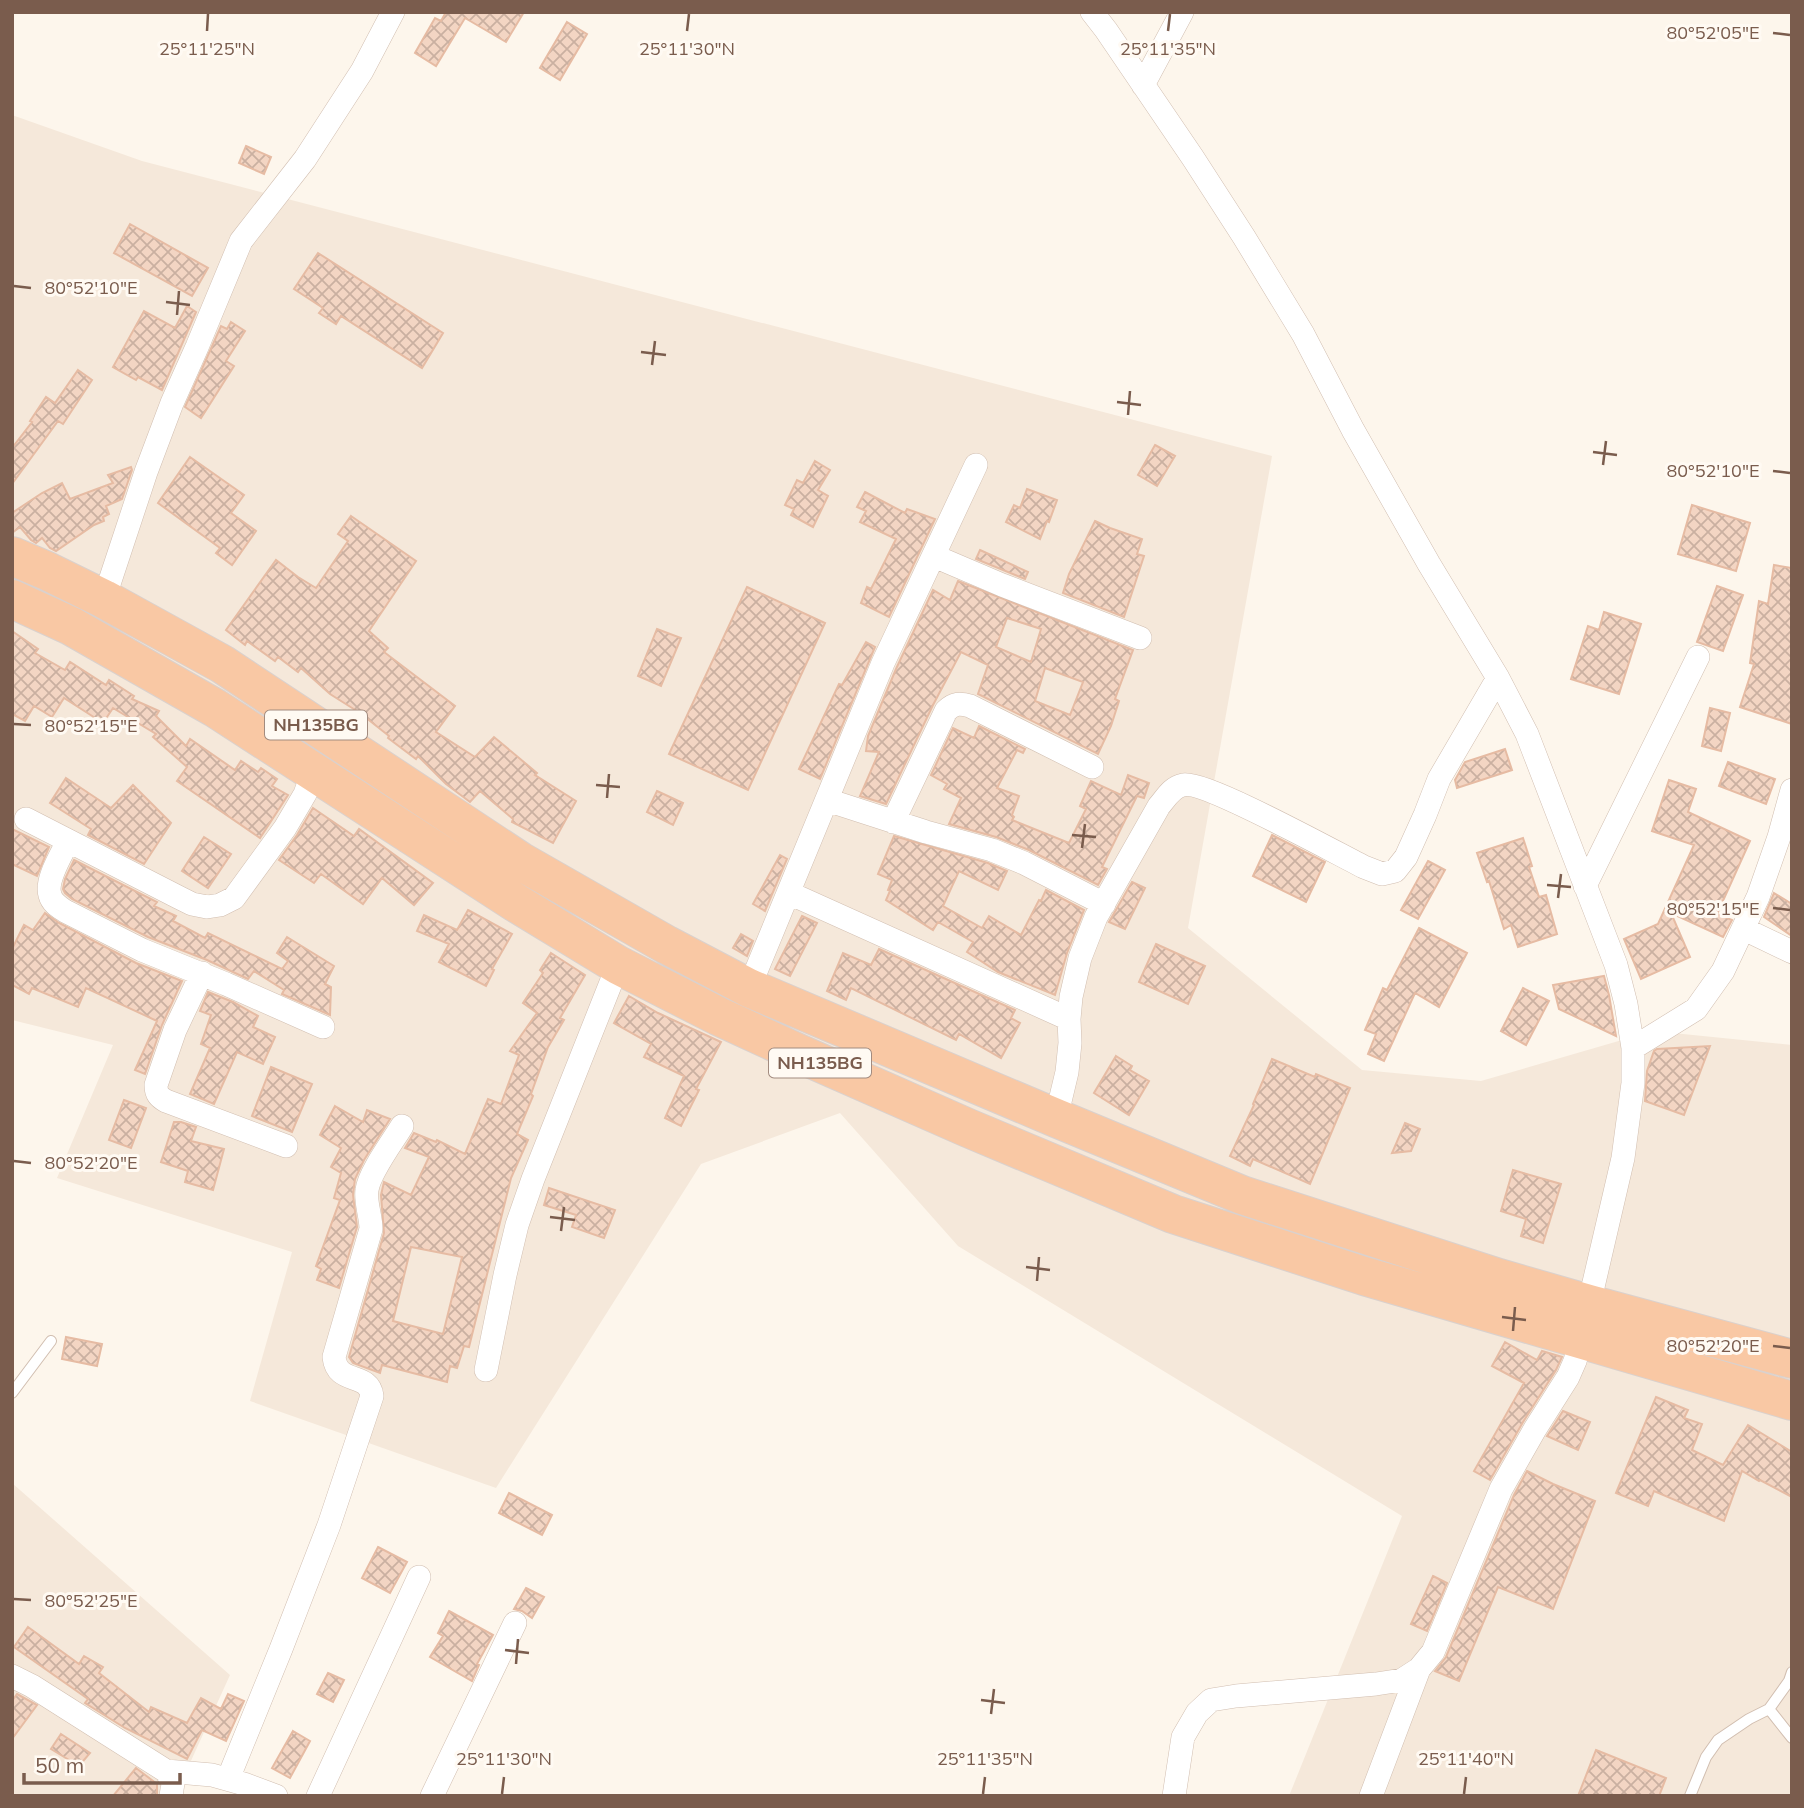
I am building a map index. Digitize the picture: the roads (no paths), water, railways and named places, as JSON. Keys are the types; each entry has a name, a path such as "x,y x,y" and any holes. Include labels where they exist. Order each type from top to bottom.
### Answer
{"highway":[{"name":"NH135BG","path":"12,556 104,599 222,664 520,861 667,946 749,988 1242,1195 1499,1278 1585,1322 1792,1401"},
{"name":"NH135BG","path":"12,599 71,626 203,701 618,965 718,1016 968,1128 1173,1214 1364,1276 1585,1322 1792,1359"}],"street":[{"path":"104,599 172,403 241,241 305,159 362,71 393,12"},
{"path":"1092,12 1230,214 1297,323 1353,430 1498,678 1527,734 1616,965 1633,1048 1633,1083 1623,1158 1575,1361 1501,1489 1433,1652 1419,1669 1402,1680 1211,1700 1197,1713 1183,1737 1174,1796"},
{"path":"1143,85 1182,12"},
{"path":"749,988 893,642 976,464"},
{"path":"934,556 1140,638"},
{"path":"1585,886 1698,657"},
{"path":"1056,1118 1067,1072 1071,997 1080,958 1096,917 1159,806 1171,790 1184,784 1201,788 1240,804 1364,867 1382,874 1395,871 1406,857 1439,779 1498,678"},
{"path":"893,821 946,711 960,703 1093,767"},
{"path":"26,819 192,904 207,907 220,905 234,898 263,860 305,794 313,772"},
{"path":"1633,1048 1696,1009 1723,971 1762,885 1792,790"},
{"path":"827,800 965,844 979,846 1024,863 1104,904"},
{"path":"68,841 49,882 50,894 55,904 142,950 323,1027"},
{"path":"789,892 1069,1019"},
{"path":"1744,929 1792,952"},
{"path":"486,1370 517,1225 618,965"},
{"path":"202,974 175,1030 156,1092 166,1101 286,1146"},
{"path":"228,1779 329,1525 372,1396 371,1388 365,1383 338,1372 334,1357 371,1229 366,1191 374,1172 402,1126"},
{"path":"318,1796 419,1577"},
{"path":"432,1796 515,1623"},
{"path":"1371,1796 1419,1669"},
{"path":"12,1676 32,1685 166,1771 173,1783 172,1796"},
{"path":"166,1771 212,1775 276,1796"}],"lane":[{"path":"12,1393 51,1341"},
{"path":"1690,1796 1706,1757 1718,1740 1769,1709 1792,1672"},
{"path":"1769,1709 1792,1738"}]}
